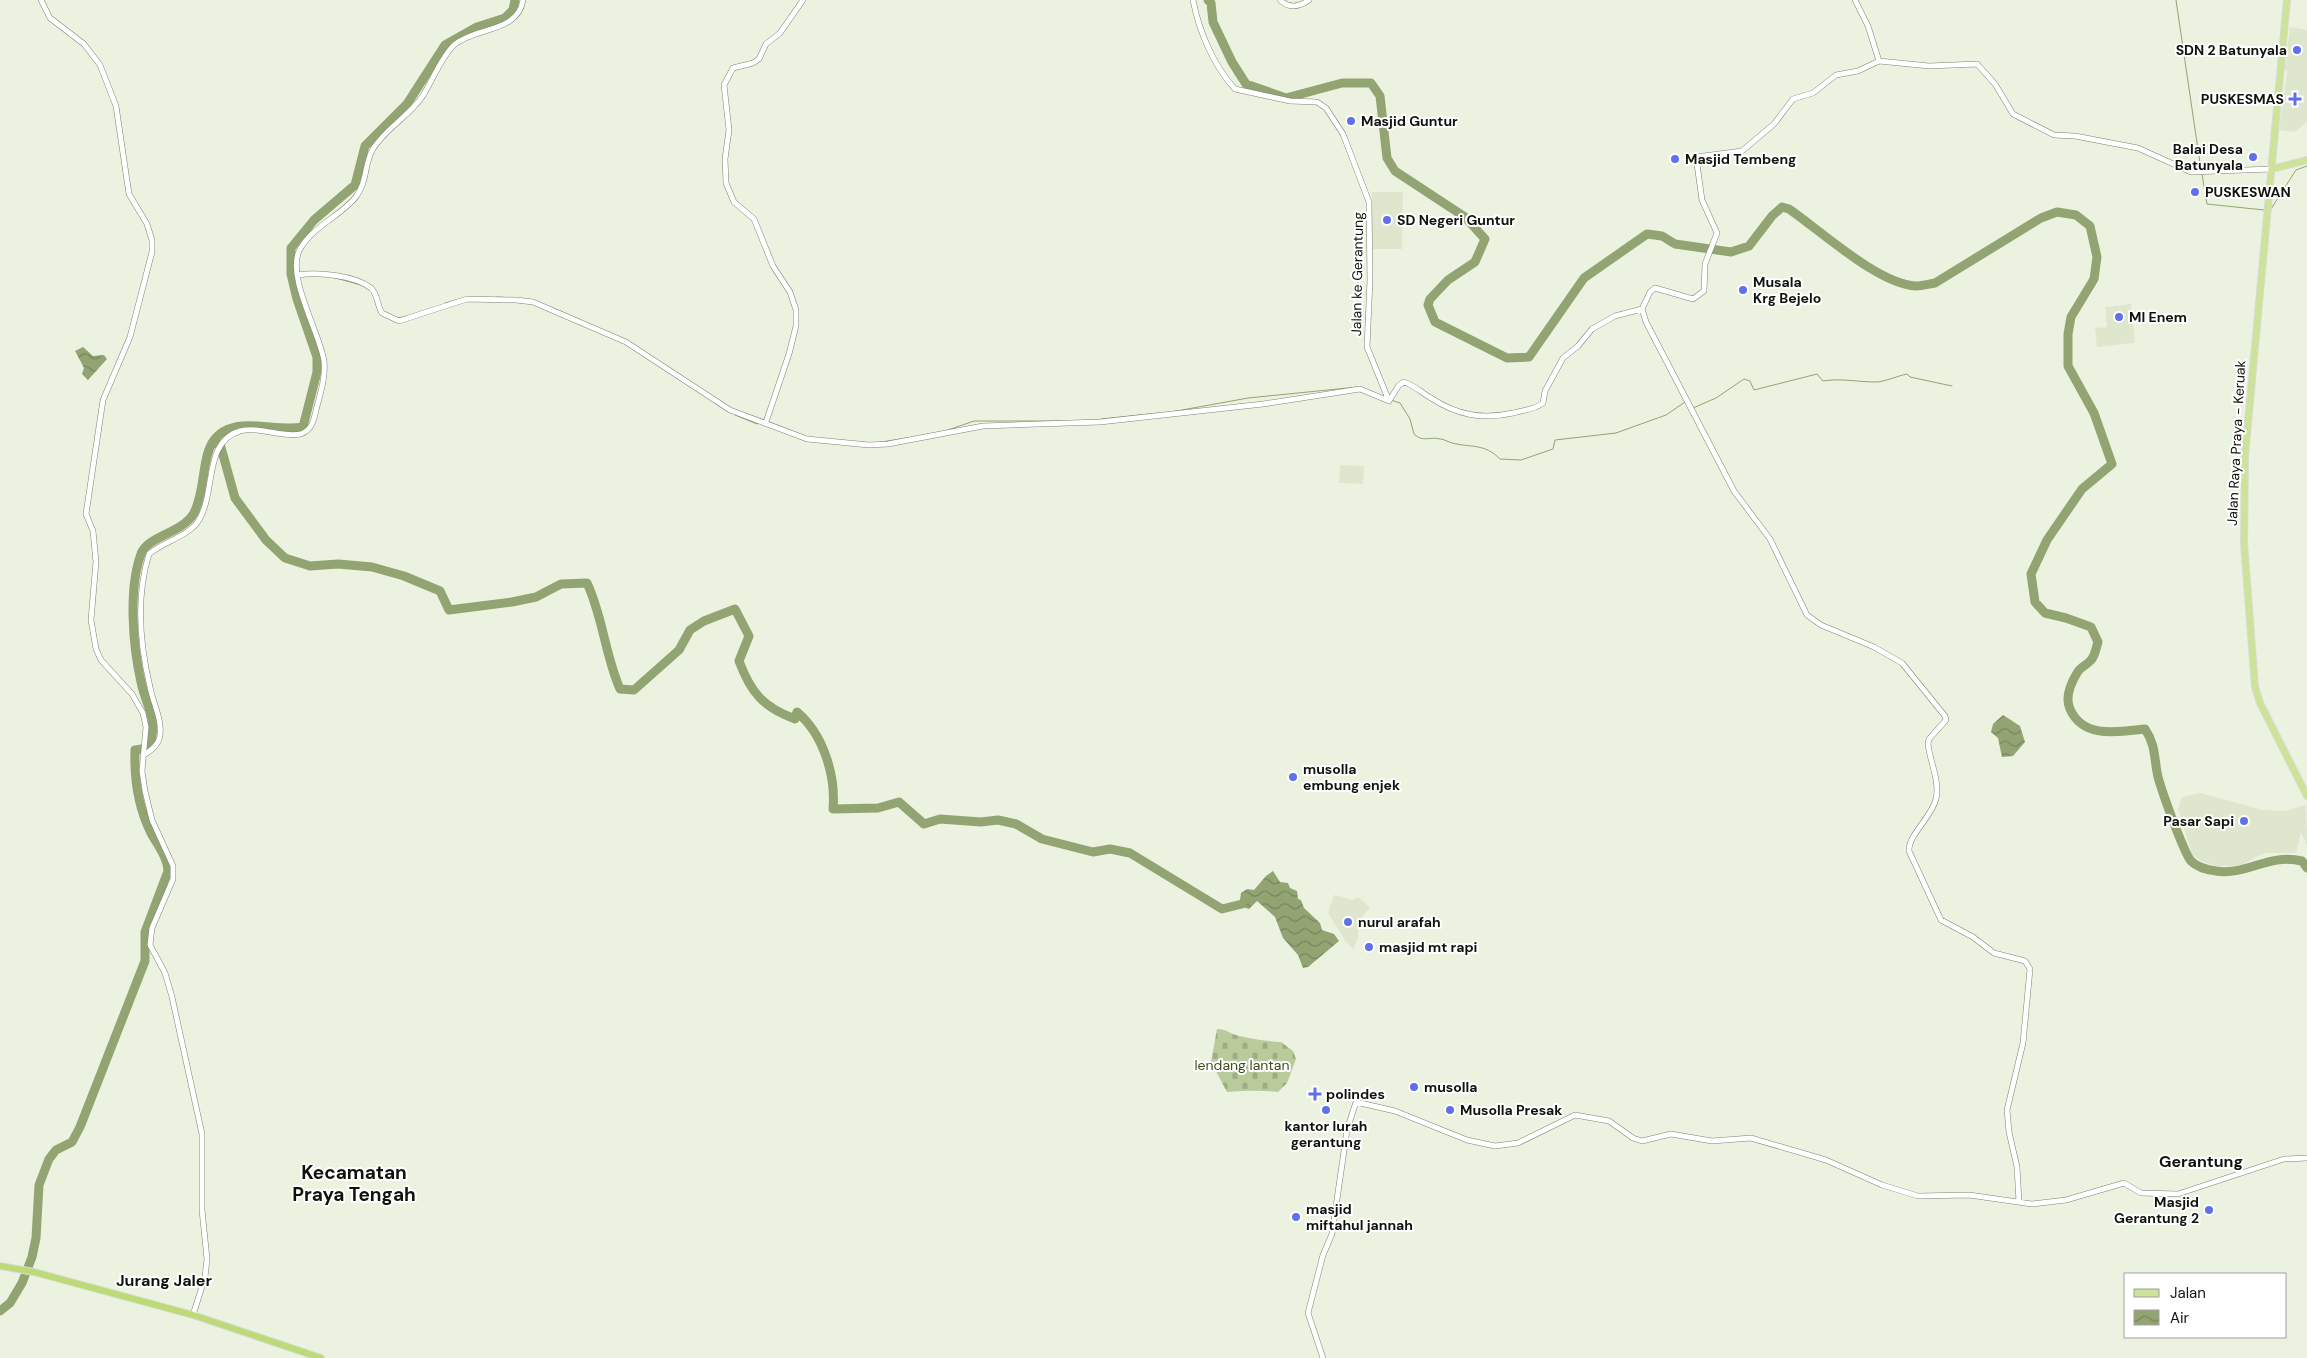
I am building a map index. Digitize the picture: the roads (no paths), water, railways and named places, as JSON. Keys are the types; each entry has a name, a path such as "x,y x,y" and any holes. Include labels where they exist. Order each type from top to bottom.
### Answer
{"highway":[{"path":"0,1266 32,1272 193,1315 320,1358"}],"main road":[{"name":"Jalan Raya Praya - Keruak","path":"2288,0 2265,258 2246,439 2244,543 2255,687 2260,703 2307,796"},
{"path":"2272,169 2307,160"}],"street":[{"path":"41,0 50,18 84,44 100,65 116,106 129,194 147,224 152,240 152,252 134,324 102,407 86,514 93,532 96,562 91,620 96,649 101,660 121,680 138,703 145,720 143,776 147,801 152,820 173,862 174,873 152,928 150,945 167,981 195,1094 202,1134 202,1198 207,1259 193,1315"},
{"path":"144,755 157,745 161,728 149,685 141,619 149,554 189,530 198,520 207,497 218,449 223,440 244,431 301,434 310,428 314,419 324,362 300,291 297,257 300,249 320,226 356,197 367,174 373,148 422,97 448,53 457,43 510,21 520,10 523,0"},
{"path":"766,422 789,354 796,326 796,310 790,292 773,266 754,218 737,206 728,188 725,164 729,126 724,86 733,68 759,59 766,44 777,36 803,0"},
{"name":"Jalan ke Gerantung","path":"1193,0 1199,29 1223,74 1235,89 1284,100 1321,103 1343,134 1369,202 1370,280 1367,346 1389,401"},
{"path":"1280,0 1285,4 1294,6 1309,0"},
{"path":"1855,0 1868,26 1879,61"},
{"path":"2019,1202 2017,1167 2009,1132 2008,1110 2023,1043 2024,1017 2031,973 2030,967 2024,960 1994,953 1973,937 1941,920 1909,851 1909,843 1926,820 1935,802 1936,780 1928,744 1931,737 1946,720 1945,716 1902,663 1874,647 1821,625 1806,615 1770,539 1731,486 1716,454 1682,394 1646,322 1642,309 1650,292 1657,288 1689,299 1697,298 1704,291 1704,270 1716,241 1717,233 1705,210 1700,193 1696,157 1742,151 1774,124 1793,100 1813,94 1836,75 1858,71 1879,61 1929,66 1977,64 1994,84 2009,111 2049,133 2138,148 2163,158 2186,171 2272,169"},
{"path":"298,275 332,275 368,286 374,293 382,313 399,321 467,299 516,300 545,306 626,342 730,410 807,439 880,445 976,427 1100,422 1263,404 1360,390 1389,401 1399,385 1404,382 1442,406 1467,415 1493,416 1534,408 1543,403 1545,391 1563,358 1578,346 1592,329 1615,316 1642,309"},
{"path":"1323,1358 1308,1313 1323,1255 1332,1234 1348,1126 1356,1102 1395,1112 1467,1140 1495,1146 1518,1143 1575,1115 1609,1121 1633,1138 1642,1141 1671,1134 1712,1141 1750,1138 1826,1160 1854,1174 1911,1195 1969,1195 2032,1204 2054,1202 2124,1183 2141,1194 2178,1194 2284,1159 2307,1158"}],"water":[{"path":"83,347 93,356 104,355 107,359 88,380 82,374 84,368 75,351"},
{"path":"2003,715 2020,726 2025,742 2013,756 2002,757 1998,738 1991,732 1993,724"},
{"path":"1273,871 1280,882 1288,883 1290,888 1297,891 1298,899 1301,900 1304,908 1320,923 1322,930 1334,934 1339,941 1308,967 1303,968 1298,955 1283,938 1275,917 1257,901 1249,909 1243,907 1240,900 1241,893 1247,889 1254,890"}],"waterway":[{"path":"0,1311 10,1303 22,1283 32,1257 36,1238 39,1185 49,1159 56,1150 72,1142 80,1127 145,961 145,932 168,871 164,856 151,833 143,813 135,772 135,750 149,748 153,729 151,714 143,692 138,668 134,635 134,584 141,554 150,543 182,525 194,513 199,500 206,459 210,447 217,437 227,430 242,426 303,427 317,372 317,357 297,299 291,274 291,248 314,220 355,185 365,146 407,104 445,45 477,27 505,18 513,10 515,0"},
{"path":"1208,0 1211,3 1213,22 1232,62 1246,84 1286,98 1342,83 1371,83 1380,96 1387,158 1395,171 1465,217 1485,239 1475,262 1448,280 1430,299 1428,305 1435,322 1507,358 1529,357 1584,278 1647,234 1662,236 1675,244 1731,252 1749,246 1772,216 1782,207 1789,209 1868,267 1901,283 1916,286 1935,283 2041,218 2057,212 2076,215 2090,226 2097,257 2094,279 2071,317 2068,334 2068,366 2094,413 2112,464 2082,489 2047,540 2031,574 2035,602 2045,613 2091,627 2098,642 2092,658 2078,671 2073,681 2068,695 2070,709 2076,719 2092,729 2113,732 2145,729 2155,755 2157,772 2167,804 2183,846 2193,863 2210,870 2227,872 2268,862 2290,859 2302,861 2307,868"},
{"path":"2176,0 2201,170"},
{"path":"2271,209 2296,170 2307,166"},
{"path":"2202,174 2207,204 2264,210"},
{"path":"332,277 361,285"},
{"path":"497,297 515,298"},
{"path":"445,303 463,298"},
{"path":"553,308 581,320"},
{"path":"398,318 411,315"},
{"path":"1693,408 1716,398 1744,379 1750,381 1754,390 1817,374 1823,381 1876,382 1907,374 1910,377 1952,386"},
{"path":"1171,412 1248,398 1358,387"},
{"path":"1391,400 1400,403 1410,419 1414,434 1417,437 1443,439 1452,443 1489,450 1500,459 1521,460 1553,449 1555,440 1616,433 1666,415 1685,402 1687,405"},
{"path":"716,404 727,411"},
{"path":"1101,419 1159,413"},
{"path":"735,415 757,424 759,423"},
{"path":"948,430 974,421 1067,421"},
{"path":"881,442 907,438"},
{"path":"214,442 220,444 235,498 266,540 285,558 310,566 338,564 372,567 404,576 440,591 449,610 512,602 536,597 561,584 587,583 597,609 620,689 634,690 679,650 690,630 704,621 735,609 749,636 739,661 748,682 759,698 766,704 795,719 797,712 814,732 821,743 830,769 833,809 878,808 899,802 924,824 940,819 981,822 998,820 1016,824 1042,839 1093,852 1110,849 1130,853 1222,909 1242,904"}],"place":[{"name":"SDN 2 Batunyala","path":"2297,50"},
{"name":"PUSKESMAS","path":"2295,99"},
{"name":"Masjid Guntur","path":"1351,121"},
{"name":"Balai Desa Batunyala","path":"2253,157"},
{"name":"Masjid Tembeng","path":"1675,159"},
{"name":"PUSKESWAN","path":"2195,192"},
{"name":"SD Negeri Guntur","path":"1387,220"},
{"name":"Musala Krg Bejelo","path":"1743,290"},
{"name":"MI Enem","path":"2119,317"},
{"name":"musolla embung enjek","path":"1293,777"},
{"name":"Pasar Sapi","path":"2244,821"},
{"name":"nurul arafah","path":"1348,922"},
{"name":"masjid mt rapi","path":"1369,947"},
{"name":"musolla","path":"1414,1087"},
{"name":"polindes","path":"1315,1094"},
{"name":"kantor lurah gerantung","path":"1326,1110"},
{"name":"Musolla Presak","path":"1450,1110"},
{"name":"Masjid Gerantung 2","path":"2209,1210"},
{"name":"masjid miftahul jannah","path":"1296,1217"}],"district":[{"name":"Gerantung","path":"2201,1161"},
{"name":"Kecamatan Praya Tengah","path":"354,1183"},
{"name":"Jurang Jaler","path":"164,1280"}],"park label":[{"name":"lendang lantan","path":"1242,1065"}]}
